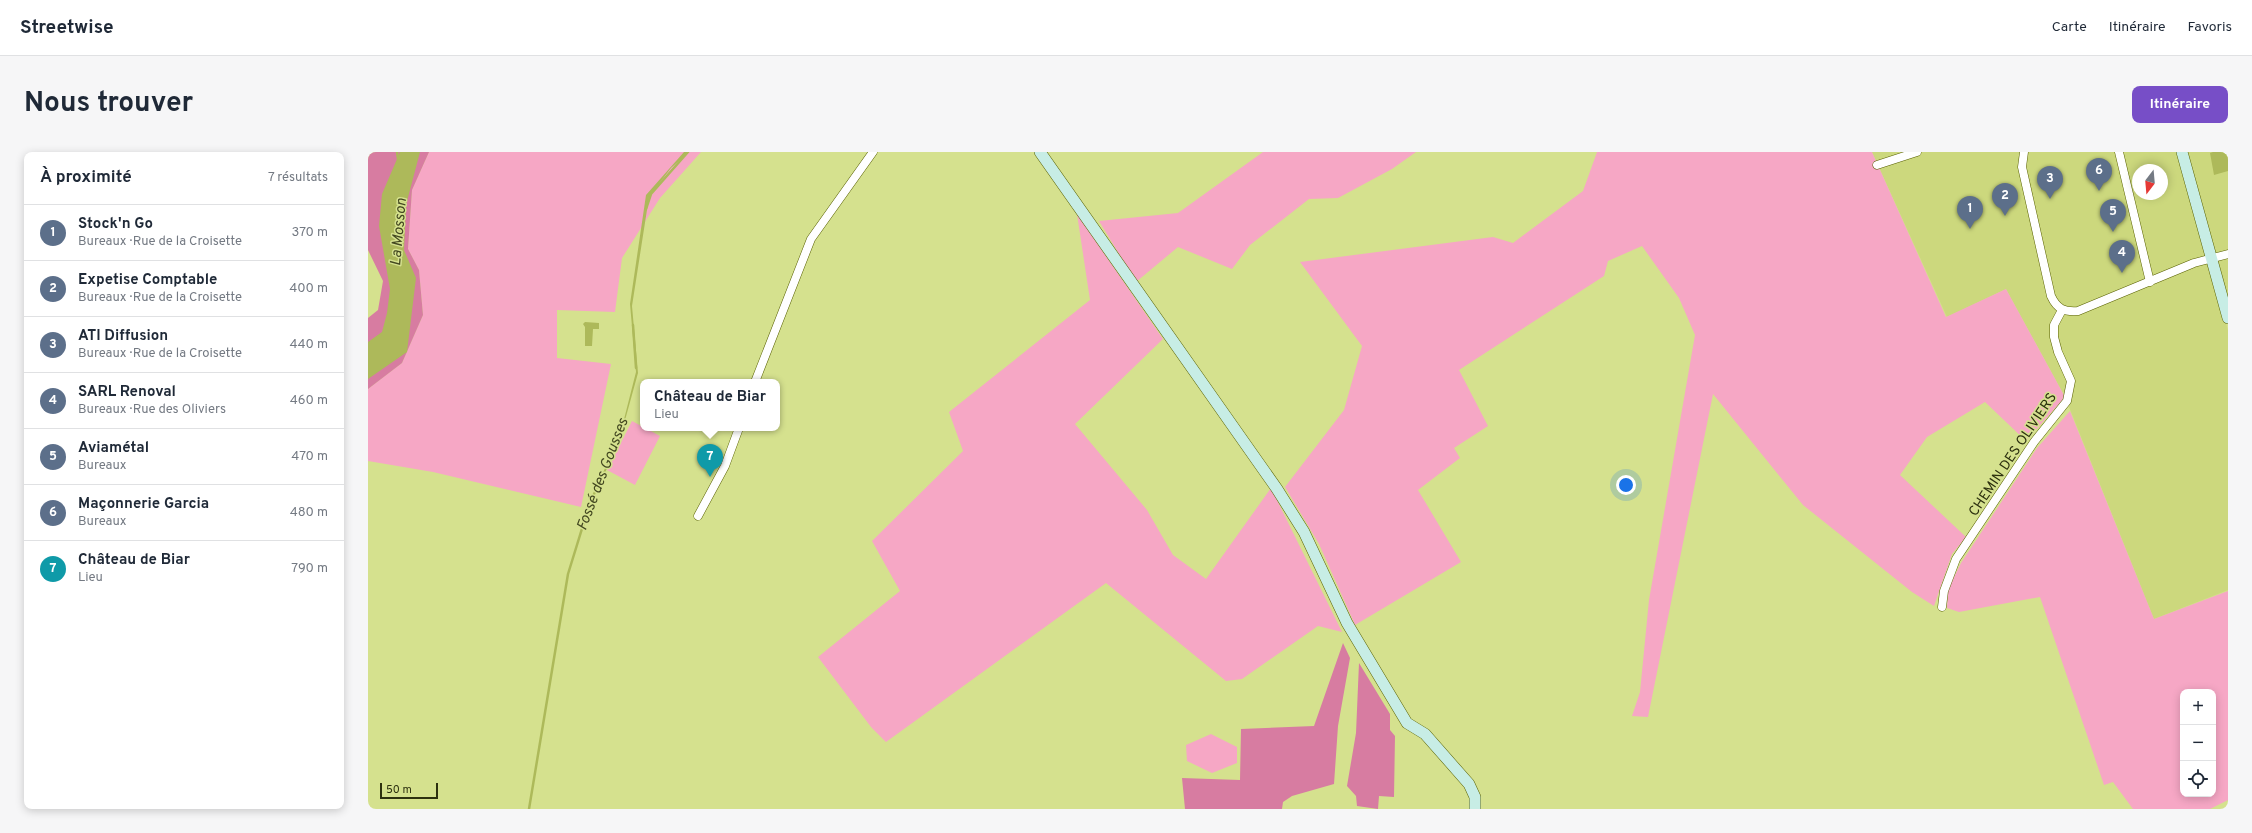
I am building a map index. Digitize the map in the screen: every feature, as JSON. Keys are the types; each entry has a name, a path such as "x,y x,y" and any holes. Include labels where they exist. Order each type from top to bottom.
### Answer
{"street":[{"path":"756,379 811,239 873,152"},
{"path":"1040,152 1277,489 1304,532 1347,623 1407,723 1425,734 1469,784 1474,797 1475,809"},
{"path":"1877,165 1917,152"},
{"path":"2024,152 2022,167 2051,296 2055,305 2062,310 2078,311 2210,258 2228,254"},
{"path":"2119,152 2150,282"},
{"path":"2182,152 2210,258 2228,318"},
{"name":"CHEMIN DES OLIVIERS","path":"1942,607 1944,591 1956,559 2034,442 2067,401 2070,381 2058,352 2054,337 2054,325 2062,310"},
{"path":"698,516 725,466 738,431"}],"shaded area":[{"path":"368,152 429,152 412,190 408,249 419,270 423,315 402,363 368,389 368,318 378,310 383,281 368,250"},
{"path":"429,152 701,152 660,198 622,258 615,312 557,310 557,358 611,364 581,507 433,472 368,461 368,389 402,363 423,315 419,270 408,249 412,190"},
{"path":"1263,152 1416,152 1392,169 1338,198 1309,199 1250,245 1232,269 1178,247 1136,282 1099,221 1178,213"},
{"path":"1597,152 1872,152 1946,317 2006,289 2065,397 2026,441 1985,402 1927,437 1900,475 1966,537 1952,554 1934,606 1912,592 1803,505 1713,394 1648,717 1632,716 1640,692 1649,600 1695,335 1679,298 1642,246 1608,261 1604,276 1459,370 1488,426 1454,448 1460,458 1418,490 1461,562 1355,625 1319,544 1285,487 1344,410 1362,346 1300,262 1493,237 1513,243 1583,191"},
{"path":"1872,152 2184,152 2200,237 2228,330 2228,590 2154,619 2065,397 2006,289 1947,317"},
{"path":"2187,152 2228,152 2228,302"},
{"path":"1077,214 1163,339 1075,424 1147,510 1173,555 1206,579 1271,488 1342,632 1318,626 1242,679 1226,681 1106,583 886,742 871,727 818,657 900,591 872,541 963,451 949,412 1090,300"},
{"path":"2070,411 2154,619 2228,591 2228,800 2210,809 2133,809 2113,782 2104,785 2040,597 1959,612 1947,608 1948,589 1961,563 2037,448"},
{"path":"632,421 640,425 640,431 651,431 660,436 635,485 607,470"},
{"path":"1343,643 1350,658 1338,726 1334,784 1292,796 1283,802 1282,809 1185,809 1182,778 1240,780 1241,729 1314,726"},
{"path":"1359,663 1390,714 1390,730 1395,736 1394,797 1379,796 1378,809 1357,806 1356,796 1347,786 1356,733"},
{"path":"1211,734 1237,747 1237,763 1212,773 1187,761 1186,745"}],"water":[{"path":"400,152 420,152 406,205 404,250 416,278 407,352 368,379 368,342 382,332 387,313 390,289 379,226 382,194"},
{"path":"684,152 689,152 671,168 649,197 632,306 638,373 619,442 589,508 586,508 619,439 636,372 630,304 646,195"},
{"path":"2228,152 2228,171 2214,175 2210,153"},
{"path":"585,322 599,323 599,329 593,329 592,346 585,346 585,327 583,324"}],"waterway":[{"name":"La Mosson","path":"397,152 398,159"},
{"name":"Fossé des Gousses","path":"646,209 651,194 688,152"},
{"name":"Fossé des Gousses","path":"633,325 636,368"},
{"name":"Fossé des Gousses","path":"529,809 568,574 589,506"}],"place":[{"name":"Maçonnerie Garcia","path":"2099,191"},
{"name":"ATI Diffusion","path":"2050,199"},
{"name":"Expetise Comptable","path":"2005,216"},
{"name":"Stock'n Go","path":"1970,229"},
{"name":"Aviamétal","path":"2113,232"},
{"name":"SARL Renoval","path":"2122,273"},
{"name":"Château de Biar","path":"710,477"}]}
